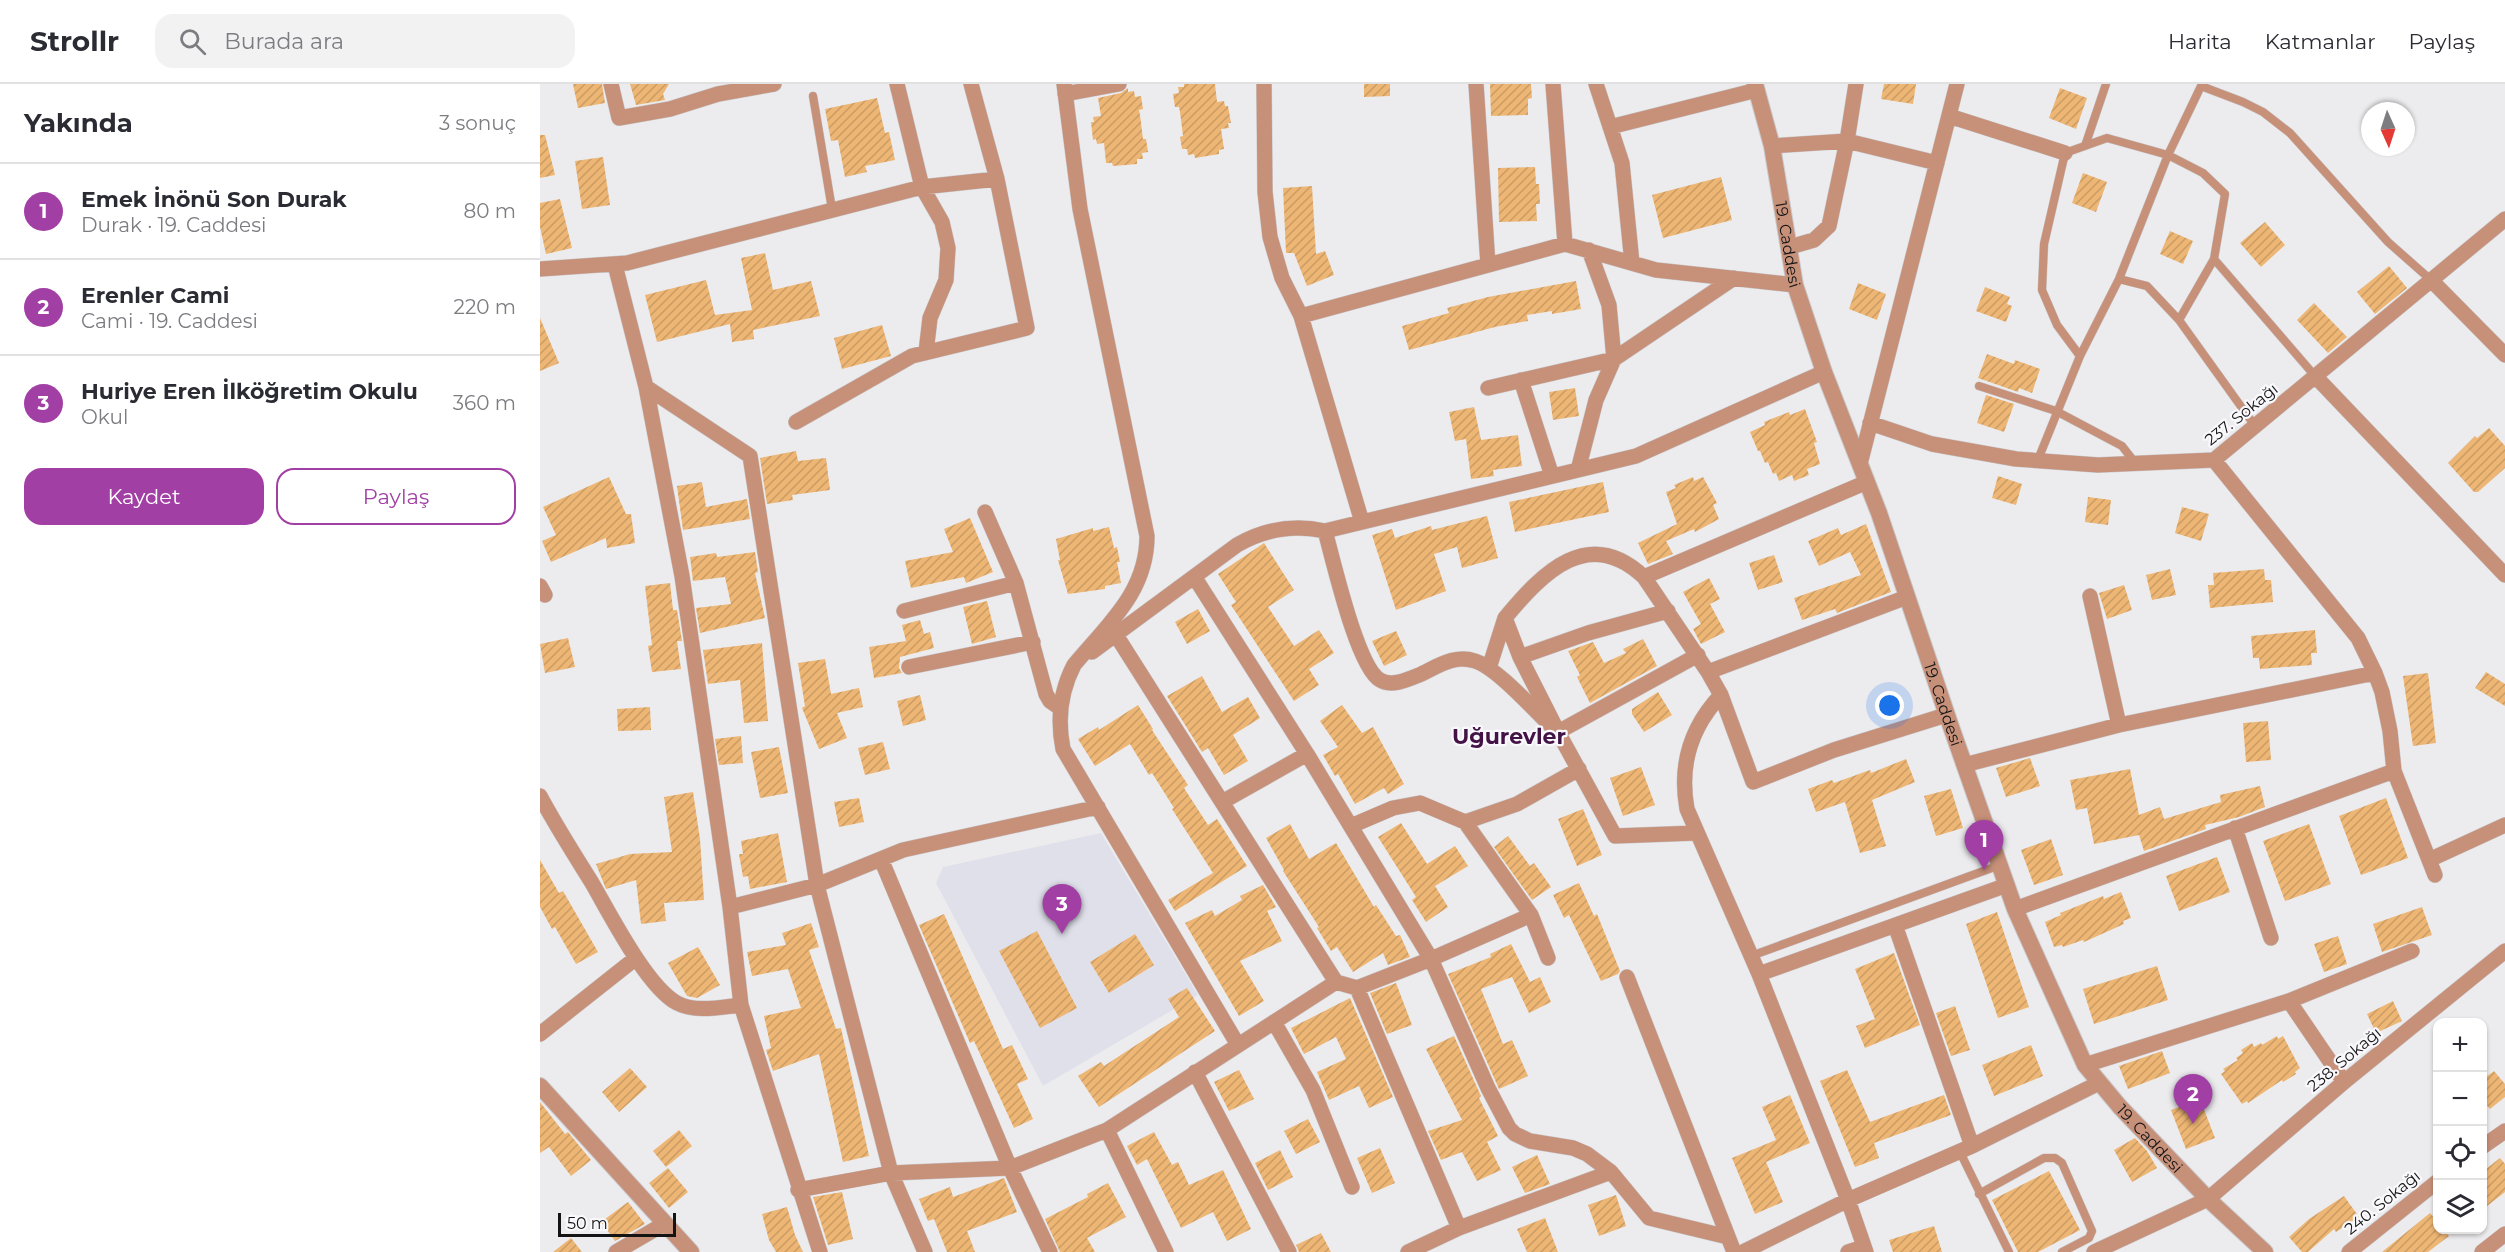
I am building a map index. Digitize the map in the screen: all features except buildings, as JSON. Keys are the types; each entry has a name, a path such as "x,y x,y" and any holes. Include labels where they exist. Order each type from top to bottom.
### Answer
{"street":[{"path":"611,84 619,118 670,109 717,89 774,84"},
{"path":"897,84 922,187 942,222 949,259 943,290 927,328 926,352"},
{"path":"796,422 897,364 926,352 1027,328 997,179 971,84"},
{"path":"1119,84 1064,89 1080,209 1147,536 1145,563 1135,589 1074,665 1062,693 1060,708 1063,749 1238,1045"},
{"path":"1264,84 1265,192 1270,237 1282,278 1301,316 1362,522"},
{"path":"1476,84 1488,265"},
{"path":"1553,84 1565,244"},
{"path":"1596,84 1622,163 1632,263"},
{"path":"1790,247 1814,240 1829,226 1847,141 1856,84"},
{"path":"1860,464 1957,84"},
{"path":"1610,127 1756,87"},
{"name":"19. Caddesi","path":"1756,87 1773,146 1795,285 1824,372 1867,482 1946,715 2016,909 2085,1065 2120,1107 2208,1199 2265,1252"},
{"path":"1949,116 2065,153"},
{"path":"1773,146 1847,141 1937,163"},
{"path":"541,266 615,265 922,187 997,179"},
{"name":"237. Sokağı","path":"1870,423 1953,449 2037,462 2137,465 2214,460 2505,219"},
{"path":"1301,316 1565,244 1656,270 1795,285"},
{"path":"1578,470 1596,400 1614,359 1609,305 1589,250"},
{"path":"615,265 646,387 681,576 730,907 741,1005 798,1190 820,1252"},
{"path":"1488,388 1614,359 1734,278"},
{"path":"2431,280 2505,355"},
{"path":"1074,665 1237,545 1260,534 1292,527 1325,531 1636,456 1824,372"},
{"path":"2315,376 2505,575"},
{"path":"1521,380 1552,476"},
{"path":"646,387 750,456 818,885 891,1173 925,1252"},
{"path":"2214,460 2347,622 2376,673 2387,711 2394,771 2435,875"},
{"path":"1644,577 1867,482"},
{"path":"985,512 1016,583 1046,694 1050,701 1060,708"},
{"path":"1325,531 1354,636 1371,672 1377,679 1394,683 1455,659 1473,660 1489,668 1558,732"},
{"path":"1489,668 1505,618 1551,571 1579,555 1606,554 1629,562 1644,577 1698,655 1721,695 1753,782 1834,750 1946,715"},
{"path":"1195,578 1308,754 1431,959 1488,1088 1509,1128 1515,1134 1530,1141 1573,1148 1587,1154 1611,1172 1649,1218 1728,1237"},
{"path":"904,611 1016,583"},
{"path":"2090,596 2119,725"},
{"path":"1708,672 1907,597"},
{"path":"1521,657 1588,633 1668,611"},
{"path":"1505,618 1521,657 1558,732 1615,836 1696,833"},
{"path":"1116,635 1336,982 1357,988 1431,959 1531,915"},
{"path":"909,667 1033,642"},
{"path":"1558,732 1698,655"},
{"path":"1964,765 2119,725 2376,673"},
{"path":"1721,695 1705,713 1693,734 1684,765 1684,795 1696,833 1759,974 1848,1200 1865,1249 1848,1252"},
{"path":"1222,802 1308,754"},
{"path":"1466,822 1517,804 1579,769"},
{"path":"2016,909 2394,771"},
{"path":"540,796 636,958 662,990 679,1004 701,1009 741,1005"},
{"path":"1351,826 1393,808 1420,803 1466,822 1531,915 1548,958"},
{"path":"730,907 818,885 903,850 1098,807"},
{"path":"2429,860 2505,825"},
{"path":"2235,828 2271,938"},
{"path":"881,859 1010,1168 1050,1252"},
{"path":"1759,974 2007,885"},
{"path":"1895,925 1966,1149"},
{"path":"2085,1065 2289,1001 2412,951"},
{"name":"238. Sokağı","path":"2094,1252 2208,1199 2344,1082 2505,951"},
{"path":"540,1034 636,958"},
{"path":"1627,977 1734,1252"},
{"path":"798,1190 891,1173 1010,1168 1107,1130 1336,982"},
{"path":"1357,988 1459,1228"},
{"path":"2289,1001 2344,1082"},
{"path":"1274,1022 1312,1090 1352,1187"},
{"path":"1195,1072 1289,1252"},
{"path":"1743,1252 1848,1200 1966,1149 2099,1083"},
{"path":"540,1086 691,1252"},
{"path":"1107,1130 1166,1252"},
{"path":"2487,1144 2505,1131"},
{"path":"1408,1252 1459,1228 1611,1172"},
{"name":"240. Sokağı","path":"2349,1252 2433,1185"},
{"path":"616,1252 664,1224"},
{"path":"2485,1251 2505,1234"}],"lane":[{"path":"2085,146 2106,84"},
{"path":"2037,462 2080,356 2119,279 2168,155 2202,85 2263,112 2290,133 2388,242 2431,280"},
{"path":"813,96 832,209"},
{"path":"2080,356 2057,325 2042,290 2044,244 2065,153 2107,138 2168,155 2203,172 2225,194 2214,258 2180,320"},
{"path":"2214,258 2315,376"},
{"path":"2119,279 2147,286 2180,320 2254,426"},
{"path":"1979,386 2056,411 2122,446 2137,465"},
{"path":"1751,956 2000,865"},
{"path":"1966,1149 1979,1194 2009,1252"},
{"path":"1979,1194 2044,1158 2055,1158 2062,1162 2092,1231 2089,1239 2062,1252"}],"shaded area":[{"path":"1101,833 1198,995 1043,1086 936,883 943,867"}],"place":[{"name":"Emek İnönü Son Durak","path":"1984,870"},
{"name":"Huriye Eren İlköğretim Okulu","path":"1062,934"},
{"name":"Erenler Cami","path":"2193,1124"}],"district":[{"name":"Uğurevler","path":"1509,736"}]}
